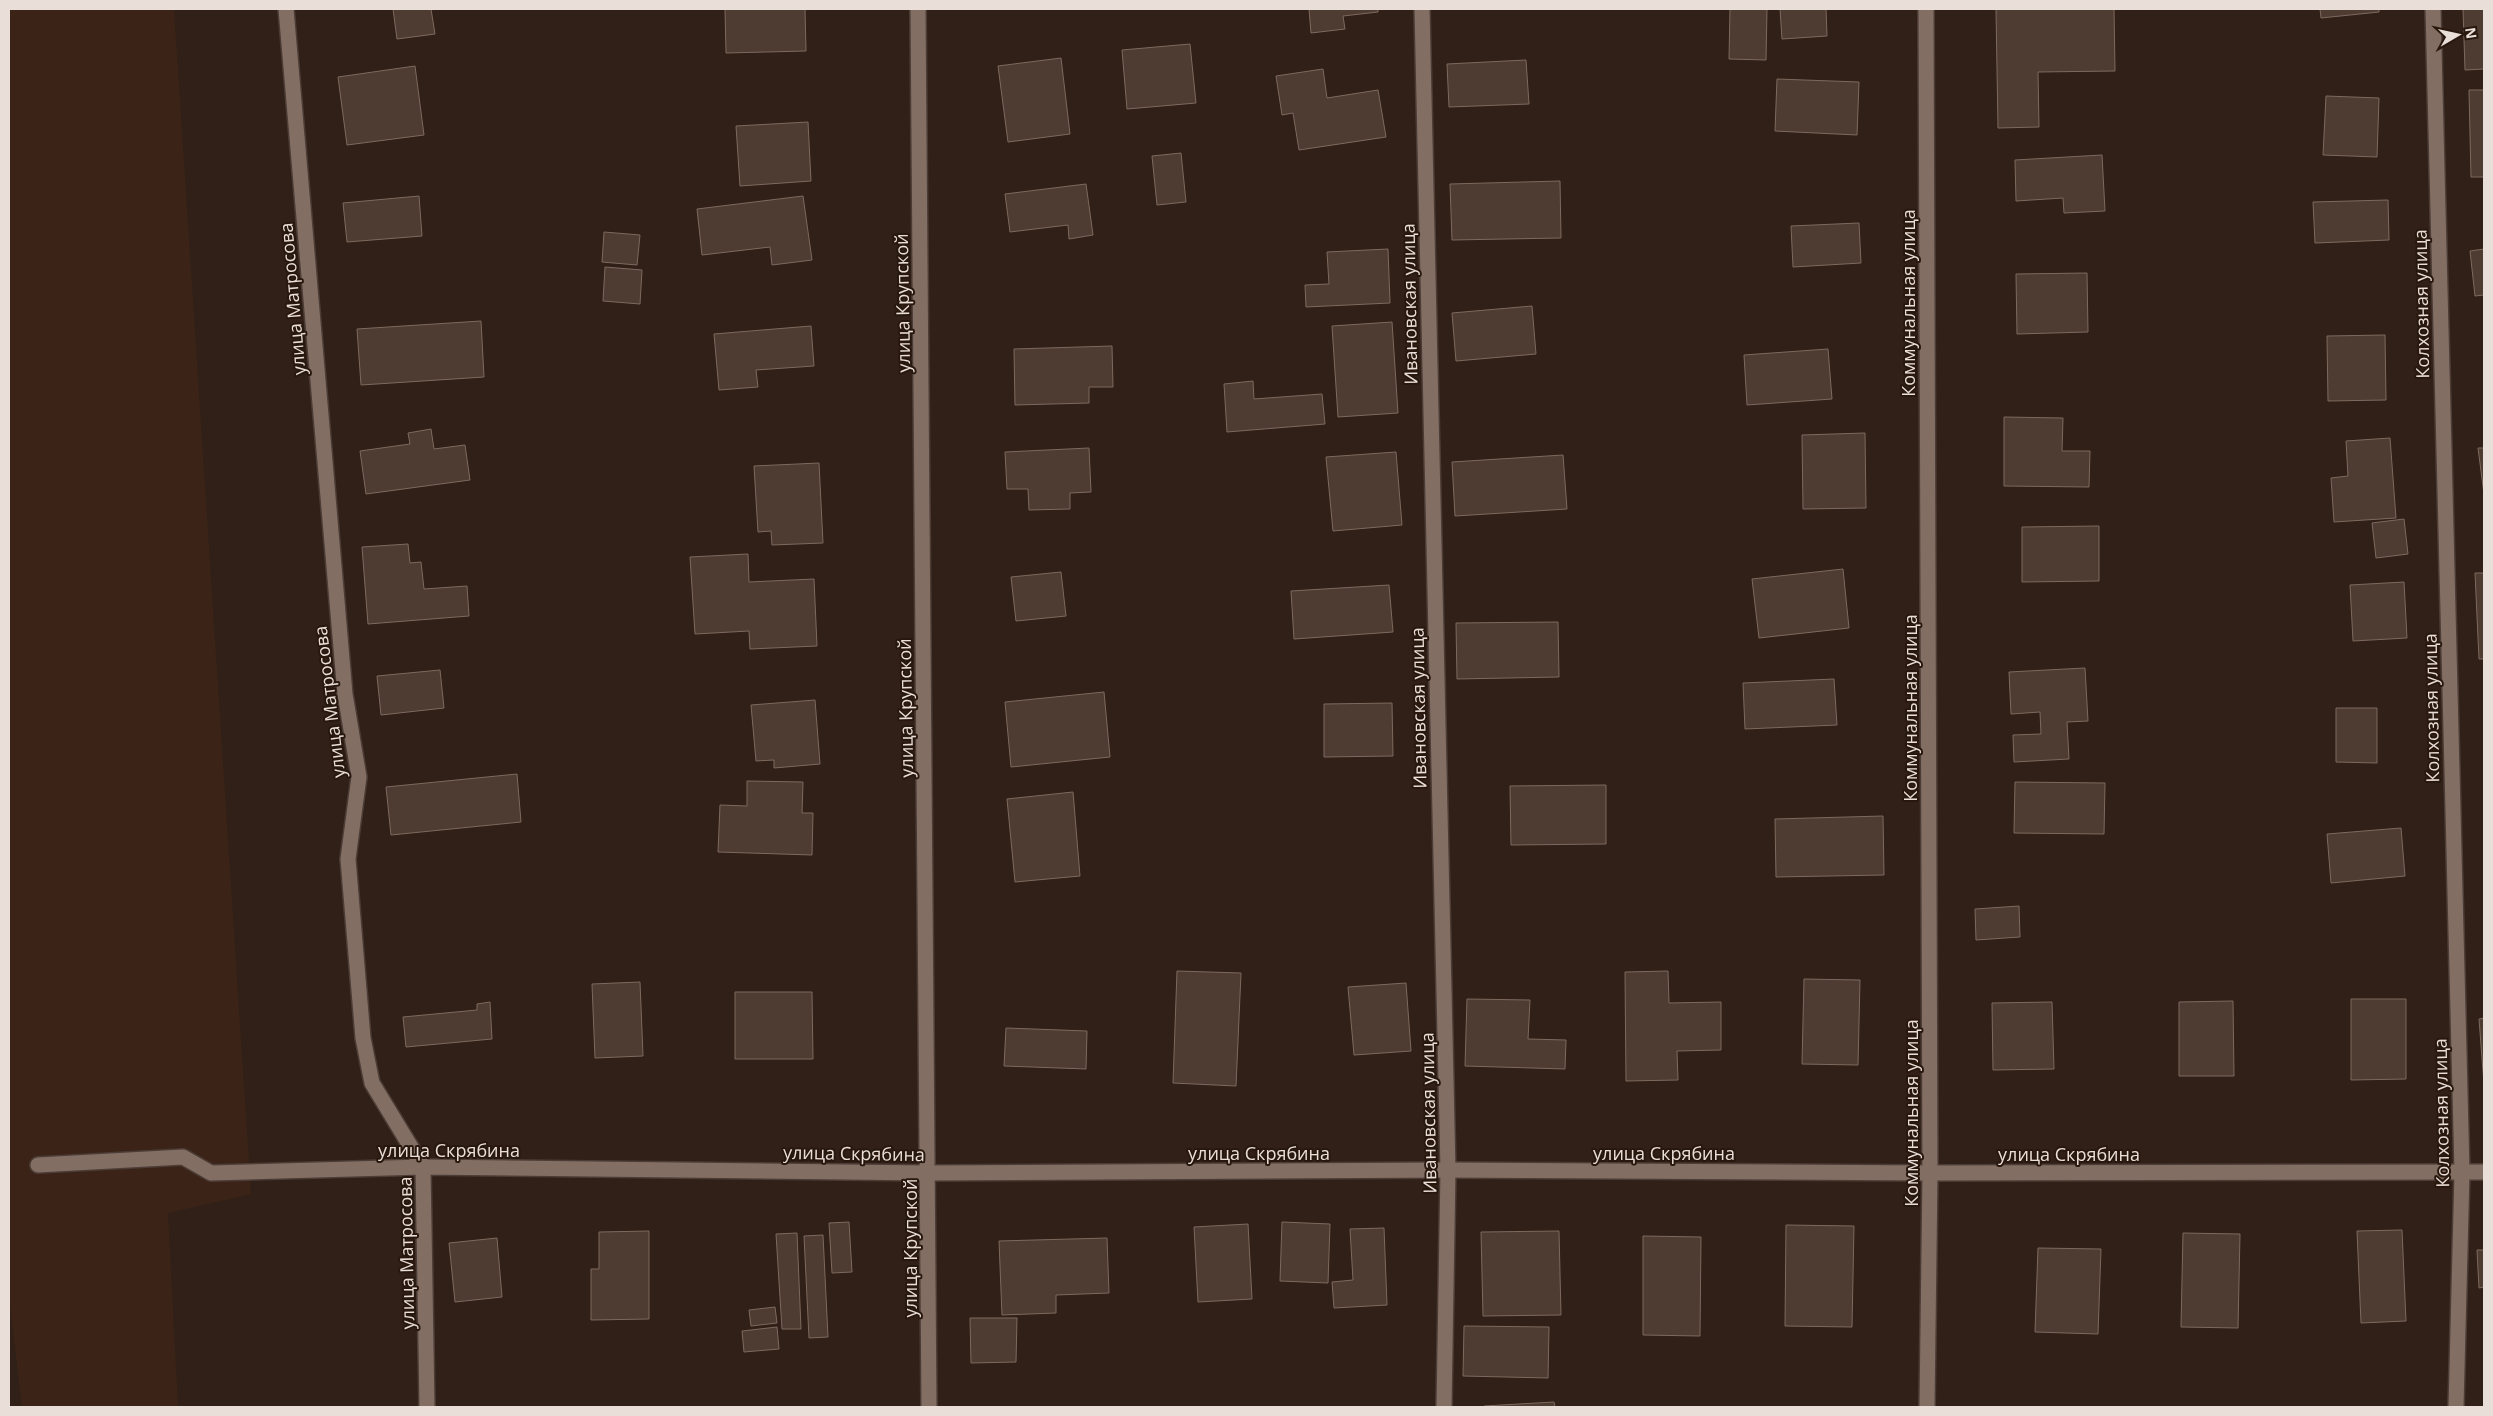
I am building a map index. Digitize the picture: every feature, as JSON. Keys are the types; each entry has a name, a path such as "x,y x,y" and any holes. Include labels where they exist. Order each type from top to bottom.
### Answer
{"street":[{"name":"улица Матросова","path":"286,9 344,694 359,777 348,859 363,1038 372,1083 423,1167 427,1407"},
{"name":"улица Крупской","path":"918,9 929,1407"},
{"name":"Ивановская улица","path":"1422,9 1448,1170 1444,1407"},
{"name":"Коммунальная улица","path":"1926,9 1930,1173 1927,1407"},
{"name":"Колхозная улица","path":"2433,9 2462,1172 2456,1407"},
{"name":"улица Скрябина","path":"38,1166 183,1157 211,1172 423,1167 928,1173 1448,1170 1930,1173 2484,1172"}],"shaded area":[{"path":"9,9 174,9 251,1194 168,1213 178,1407 22,1407 9,1296"}],"building":[{"path":"393,9 431,9 435,34 397,39"},
{"path":"725,9 805,9 806,51 726,53"},
{"path":"1309,9 1378,9 1378,12 1343,16 1345,29 1311,33"},
{"path":"1730,9 1767,9 1766,60 1729,59"},
{"path":"1780,9 1826,9 1827,36 1782,39"},
{"path":"1996,9 2114,9 2115,71 2038,72 2039,127 1998,128"},
{"path":"2320,9 2379,9 2379,12 2321,18"},
{"path":"2463,9 2484,9 2484,69 2465,70"},
{"path":"1190,44 1196,103 1127,109 1122,50"},
{"path":"1061,58 1070,134 1008,142 998,66"},
{"path":"1526,60 1529,104 1449,107 1447,64"},
{"path":"415,66 424,135 347,145 338,77"},
{"path":"1323,69 1327,98 1378,90 1386,137 1299,150 1293,113 1282,115 1276,76"},
{"path":"1777,79 1859,82 1857,135 1775,131"},
{"path":"2469,90 2484,90 2484,177 2471,177"},
{"path":"2326,96 2379,98 2377,157 2323,155"},
{"path":"808,122 811,181 740,186 736,126"},
{"path":"1181,153 1186,202 1157,205 1152,156"},
{"path":"2102,155 2105,211 2064,213 2063,198 2016,201 2015,160"},
{"path":"1560,181 1561,238 1452,240 1450,184"},
{"path":"1086,184 1093,235 1069,239 1068,225 1010,232 1005,194"},
{"path":"419,196 422,236 347,242 343,203"},
{"path":"803,196 812,260 772,265 770,247 702,255 697,209"},
{"path":"2388,200 2389,240 2315,243 2313,202"},
{"path":"1859,223 1861,263 1793,267 1791,226"},
{"path":"604,232 640,235 637,265 602,262"},
{"path":"1388,249 1390,303 1306,307 1305,285 1329,284 1327,252"},
{"path":"2484,249 2484,295 2475,296 2470,251"},
{"path":"605,267 642,270 640,304 603,301"},
{"path":"2087,273 2088,332 2017,334 2016,274"},
{"path":"1532,306 1536,354 1456,361 1452,313"},
{"path":"481,321 484,377 361,385 357,329"},
{"path":"1392,322 1398,413 1338,417 1332,326"},
{"path":"811,326 814,366 756,370 758,387 719,390 714,334"},
{"path":"2385,335 2386,400 2328,401 2327,336"},
{"path":"1112,346 1113,387 1089,387 1089,403 1015,405 1014,349"},
{"path":"1828,349 1832,399 1747,405 1744,355"},
{"path":"1253,381 1254,399 1322,394 1325,424 1227,432 1224,384"},
{"path":"2004,417 2063,418 2062,451 2090,451 2089,487 2004,486"},
{"path":"431,429 434,449 465,445 470,480 366,494 360,451 410,444 408,433"},
{"path":"1865,433 1866,508 1803,509 1802,435"},
{"path":"2390,438 2396,518 2334,522 2331,478 2348,476 2346,441"},
{"path":"1089,448 1091,492 1070,493 1070,509 1029,510 1028,489 1007,489 1005,452"},
{"path":"2478,448 2484,448 2484,494"},
{"path":"1396,452 1402,525 1333,531 1326,457"},
{"path":"1563,455 1567,509 1455,516 1452,462"},
{"path":"819,463 823,543 772,545 771,531 758,532 754,466"},
{"path":"2404,519 2408,554 2376,558 2372,523"},
{"path":"2099,526 2099,581 2022,582 2022,527"},
{"path":"408,544 410,563 421,562 424,589 467,586 469,616 368,624 362,547"},
{"path":"748,554 749,582 814,579 817,646 750,649 749,631 695,634 690,557"},
{"path":"1843,569 1849,628 1759,638 1752,579"},
{"path":"1061,572 1066,616 1016,621 1011,577"},
{"path":"2475,573 2484,573 2484,659 2479,659"},
{"path":"2404,582 2407,638 2353,641 2350,585"},
{"path":"1389,585 1393,632 1294,639 1291,591"},
{"path":"1558,622 1559,677 1457,679 1456,623"},
{"path":"2085,668 2088,721 2067,722 2069,759 2014,762 2013,735 2041,734 2040,712 2011,714 2009,672"},
{"path":"440,670 444,708 381,715 377,676"},
{"path":"1834,679 1837,725 1745,729 1743,683"},
{"path":"1104,692 1110,757 1011,767 1005,702"},
{"path":"815,700 820,764 774,768 774,760 756,761 751,705"},
{"path":"1392,703 1393,756 1324,757 1324,704"},
{"path":"2336,708 2377,708 2377,763 2336,762"},
{"path":"517,774 521,822 391,835 386,787"},
{"path":"747,781 803,782 802,813 813,813 812,855 718,852 720,805 747,806"},
{"path":"2015,782 2105,783 2104,834 2014,833"},
{"path":"1606,785 1606,844 1511,845 1510,786"},
{"path":"1073,792 1080,876 1015,882 1007,799"},
{"path":"1883,816 1884,875 1776,877 1775,819"},
{"path":"2401,828 2405,876 2331,883 2327,834"},
{"path":"2019,906 2020,937 1976,940 1975,909"},
{"path":"1177,971 1241,973 1236,1086 1173,1083"},
{"path":"1668,971 1669,1003 1721,1002 1721,1050 1677,1051 1678,1080 1626,1081 1625,972"},
{"path":"1804,979 1860,980 1858,1065 1802,1064"},
{"path":"640,982 643,1056 595,1058 592,984"},
{"path":"1406,983 1411,1051 1354,1055 1348,987"},
{"path":"735,992 812,992 813,1059 735,1059"},
{"path":"1467,999 1530,1000 1528,1039 1566,1040 1565,1069 1465,1066"},
{"path":"2351,999 2406,999 2406,1079 2351,1080"},
{"path":"2233,1001 2234,1076 2179,1076 2179,1002"},
{"path":"490,1002 492,1039 406,1047 403,1017 477,1010 477,1004"},
{"path":"2052,1002 2054,1069 1993,1070 1992,1003"},
{"path":"2484,1018 2484,1084 2479,1019"},
{"path":"1006,1028 1087,1031 1086,1069 1004,1066"},
{"path":"849,1222 852,1272 832,1273 829,1223"},
{"path":"1282,1222 1330,1224 1328,1283 1280,1281"},
{"path":"1248,1224 1252,1299 1198,1302 1194,1227"},
{"path":"1786,1225 1854,1226 1852,1327 1785,1326"},
{"path":"1384,1228 1387,1305 1334,1308 1332,1282 1353,1280 1350,1229"},
{"path":"2402,1230 2406,1321 2361,1323 2357,1231"},
{"path":"649,1231 649,1319 591,1320 591,1269 599,1269 599,1232"},
{"path":"1559,1231 1561,1315 1483,1316 1481,1232"},
{"path":"797,1233 801,1329 782,1329 776,1234"},
{"path":"2183,1233 2240,1234 2238,1328 2181,1327"},
{"path":"823,1235 828,1337 809,1338 804,1236"},
{"path":"1643,1236 1701,1237 1700,1336 1643,1335"},
{"path":"497,1238 502,1297 455,1302 449,1243"},
{"path":"1107,1238 1109,1293 1056,1295 1056,1313 1002,1315 999,1241"},
{"path":"2038,1248 2101,1249 2098,1334 2035,1332"},
{"path":"2477,1250 2484,1250 2484,1287 2479,1288"},
{"path":"775,1307 777,1323 751,1326 749,1310"},
{"path":"970,1318 1017,1318 1016,1362 971,1363"},
{"path":"1464,1326 1549,1327 1548,1378 1463,1376"},
{"path":"777,1327 779,1349 744,1352 742,1331"},
{"path":"1554,1402 1555,1407 1484,1407 1484,1406"}]}
